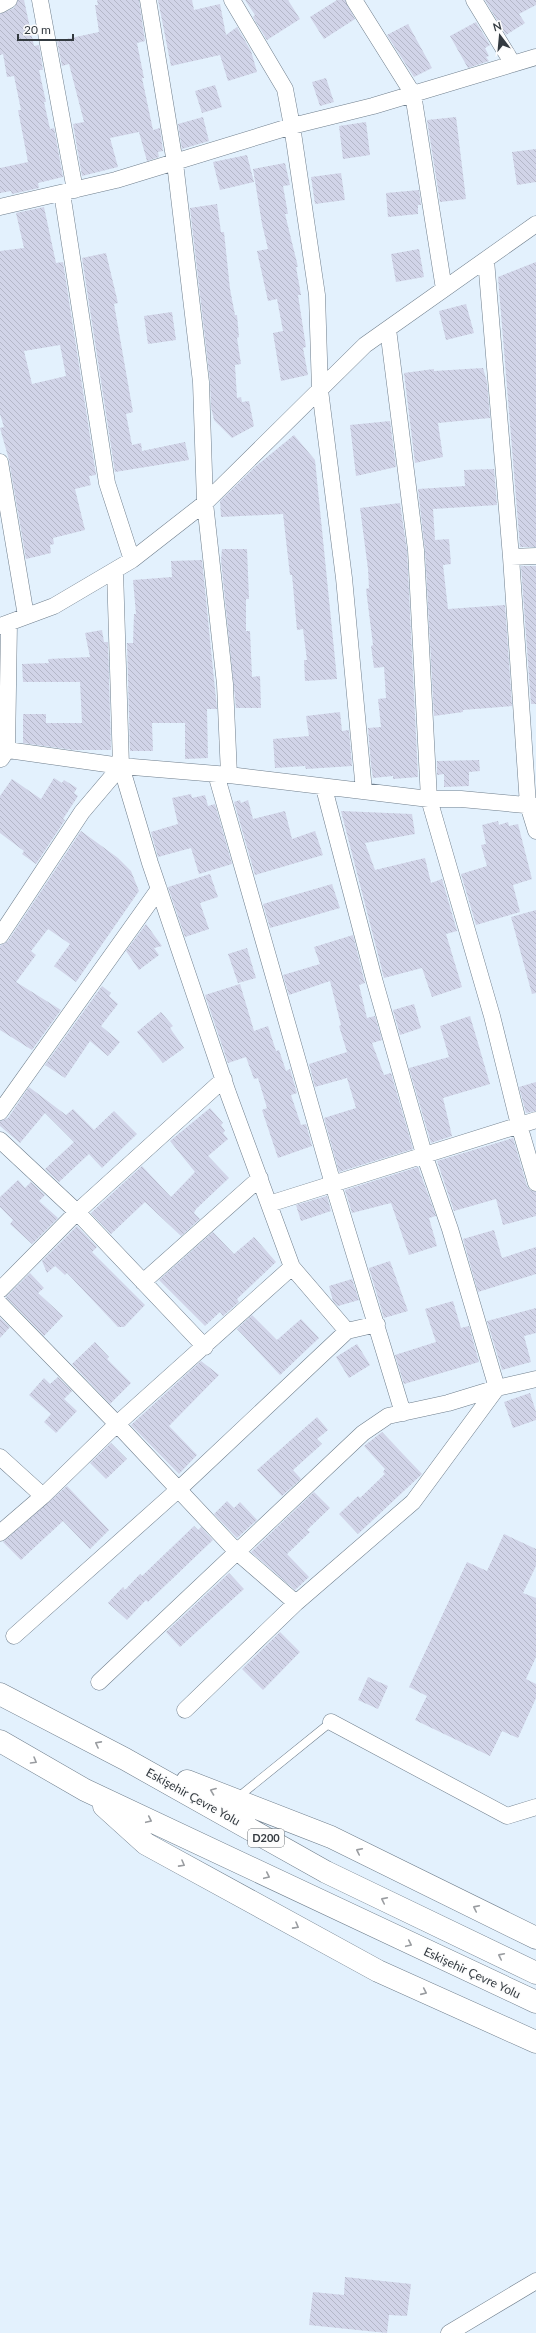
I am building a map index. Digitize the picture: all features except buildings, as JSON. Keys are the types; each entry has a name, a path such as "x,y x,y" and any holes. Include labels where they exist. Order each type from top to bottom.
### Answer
{"highway":[{"name":"Eskişehir Çevre Yolu","path":"0,1694 125,1759 326,1872 536,1973"},
{"name":"Eskişehir Çevre Yolu","path":"0,1741 85,1790 536,2002"},
{"path":"125,1759 331,1837 536,1938"},
{"path":"85,1790 146,1844 378,1971 536,2042"}],"street":[{"path":"0,5 9,0"},
{"path":"40,0 68,191 107,483 132,560"},
{"path":"148,0 175,163 201,382 205,503 225,684 223,774 333,1184 404,1413"},
{"path":"232,0 285,89 292,126 317,295 320,390 344,578 364,791"},
{"path":"354,0 413,94 444,289"},
{"path":"474,0 513,64"},
{"path":"0,207 175,163 292,126 413,94 536,57"},
{"path":"532,805 461,799 429,799 324,788 223,774 121,766 2,753 5,624 54,606 132,560 205,503 364,345 536,224"},
{"path":"486,260 532,805 536,831"},
{"path":"388,329 416,550 429,799 492,1016 518,1125 536,1183"},
{"path":"0,462 26,616"},
{"path":"511,557 536,556"},
{"path":"115,570 121,766 159,889 224,1078 292,1267 347,1331"},
{"path":"0,936 82,812 121,766"},
{"path":"324,788 374,979 424,1154 450,1229 497,1388"},
{"path":"0,1112 159,889"},
{"path":"0,1290 77,1212 224,1078"},
{"path":"269,1204 536,1120"},
{"path":"0,1140 77,1212 205,1347"},
{"path":"143,1282 260,1178"},
{"path":"0,1533 43,1496 117,1424 205,1347 292,1267"},
{"path":"0,1304 117,1424 237,1552 296,1603"},
{"path":"14,1636 179,1489 347,1331 377,1324"},
{"path":"99,1682 363,1433 388,1416 448,1403 497,1388 536,1379"},
{"path":"185,1710 296,1603 413,1502 497,1388"},
{"path":"0,1457 43,1496"},
{"path":"331,1722 507,1816 536,1807"},
{"path":"449,2333 536,2281"}],"lane":[{"path":"236,1800 331,1722"}]}
